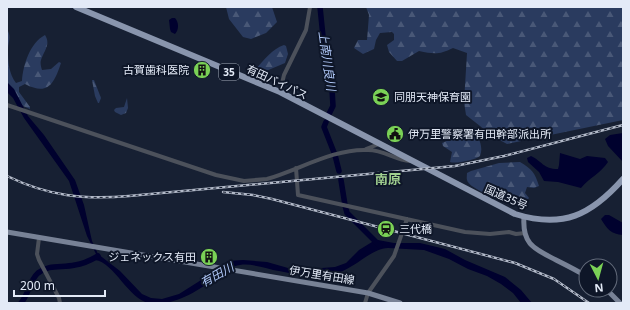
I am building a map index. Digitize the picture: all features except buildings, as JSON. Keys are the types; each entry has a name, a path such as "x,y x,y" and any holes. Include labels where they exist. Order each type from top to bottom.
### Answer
{"highway":[{"name":"有田バイパス","path":"76,7 280,92 379,144"},
{"name":"国道35号","path":"379,144 497,206 524,217 546,220 562,219 582,213 591,209 606,198 623,179"}],"main road":[{"path":"524,217 525,234 533,247 540,253 578,272"},
{"path":"7,232 39,238"},
{"name":"伊万里有田線","path":"39,238 368,293 400,303"}],"street":[{"path":"280,92 286,70 306,30 310,7"},
{"path":"7,106 227,178 244,181 272,178 339,153 379,150 405,160 412,161"},
{"path":"365,150 379,144"},
{"path":"296,168 298,195 475,233 490,234 509,232 525,234"},
{"path":"365,303 368,293 396,253 407,219"},
{"path":"39,238 37,254 60,303"}],"green space":[{"path":"226,7 272,7 277,22 266,33 251,39 243,37 229,19"},
{"path":"366,7 623,7 623,120 507,144 494,137 466,115 464,102 467,53 453,48 444,52 436,53 419,51 402,61 397,61 389,52 387,45 394,40 394,34 392,32 380,33 376,40 374,49 363,54 354,48 358,40 367,40 369,15"},
{"path":"7,29 10,37 8,50 9,68 16,83 22,81 24,68 31,49 35,43 45,35 47,38 47,44 41,61 42,70 51,69 59,62 61,63 56,77 49,86 39,89 25,84 19,87 19,92 30,109 23,106 7,87"},
{"path":"284,45 286,46 288,54 285,63 266,71 258,72 256,69 265,59 276,49"},
{"path":"92,80 94,80 101,98 99,103 95,96"},
{"path":"127,98 128,108 126,113 121,115 115,112 114,110 116,108 124,107"},
{"path":"469,128 472,128 480,141 480,156 465,161 450,162 452,152 443,146 442,143 458,136"},
{"path":"520,162 532,172 539,186 534,188 527,187 525,193 529,198 520,205 508,203 476,189 467,181 467,173 471,171 499,163"}],"water":[{"path":"175,18 178,24 175,34 171,32 170,29 169,20"},
{"name":"有田川","path":"7,82 14,89 28,116 44,135 75,180 84,205 92,241 98,254 120,271 142,294 151,298 162,299 179,294 228,261 243,260 267,262 295,270 335,267 346,263 359,250 378,240 394,243 420,243 445,249 465,260 505,277 521,290 532,303 521,303 513,293 501,284 449,259 424,250 388,248 374,252 347,269 326,275 299,274 254,265 237,266 194,292 177,300 159,304 149,303 142,300 128,289 109,267 102,262 95,260 97,256 87,236 69,181 24,118 13,98 7,92"},
{"path":"623,133 623,162 608,146 605,139 610,135"},
{"path":"560,153 580,159 587,156 605,158 608,162 581,188 558,182 544,181 539,172 528,162 527,158 531,156 549,168 558,169"},
{"path":"605,215 609,215 623,223 623,235 612,232 607,228 601,219"}],"waterway":[{"name":"上南川良川","path":"320,7 324,46 332,89 333,106 329,114"},
{"name":"上南川良川","path":"326,122 324,127 335,155 339,171"},
{"name":"上南川良川","path":"341,180 347,213 380,246"},
{"path":"21,303 26,296 35,276 42,270 51,267 81,264 98,256"}],"railway":[{"path":"7,176 37,188 66,195 81,197 129,196 455,166 504,156 623,125"},
{"path":"223,192 253,195 272,199 515,263 554,279 589,303"}],"place":[{"name":"古賀歯科医院","path":"202,70"},
{"name":"同朋天神保育園","path":"381,97"},
{"name":"伊万里警察署有田幹部派出所","path":"395,134"},
{"name":"三代橋","path":"386,229"},
{"name":"ジェネックス有田","path":"209,257"}],"district":[{"name":"南原","path":"388,179"}]}
